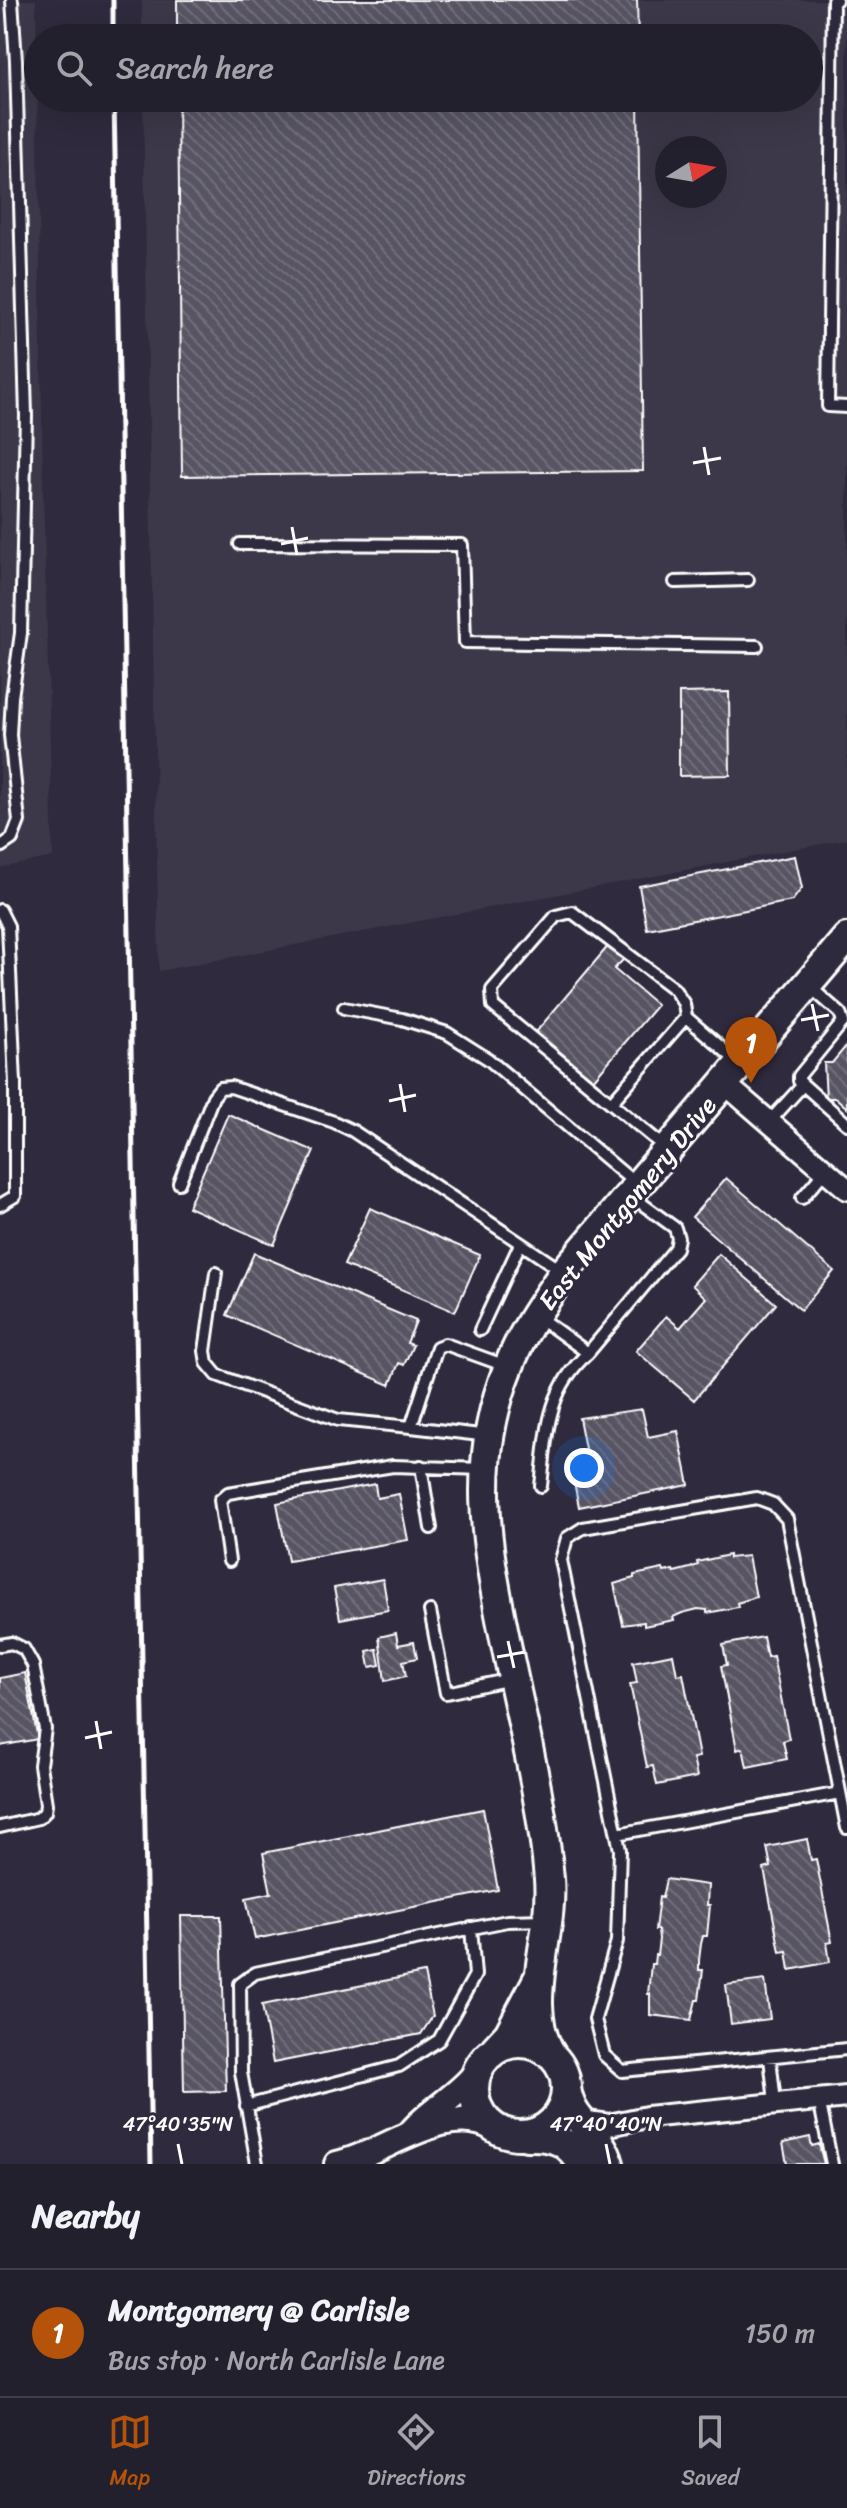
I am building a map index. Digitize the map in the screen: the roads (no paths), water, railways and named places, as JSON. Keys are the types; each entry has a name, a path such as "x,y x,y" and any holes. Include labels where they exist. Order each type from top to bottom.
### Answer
{"main road":[{"name":"East Montgomery Drive","path":"553,2057 540,2027 538,1978 550,1919 546,1847 488,1553 483,1495 491,1422 508,1367 564,1272 847,938"},
{"name":"East Montgomery Drive","path":"495,2049 509,2034 538,1978"},
{"path":"526,2042 541,2047 553,2057 562,2070 574,2115 592,2157 551,2137 508,2134 494,2128 483,2118 473,2089 483,2059 495,2049 510,2043 526,2042"},
{"path":"522,2136 537,2133 550,2125 560,2113 566,2084"}],"street":[{"path":"732,1074 769,1122 847,1189"},
{"path":"408,2135 431,2111 469,2083 476,2073"},
{"path":"574,2115 597,2125 775,2102 847,2097"},
{"path":"337,2164 370,2154 408,2135 458,2119 474,2119 494,2128"},
{"path":"592,2157 633,2120"}],"lane":[{"path":"0,847 12,839 19,821 10,735 21,633 26,416 12,0"},
{"path":"836,0 833,1 828,406 847,407"},
{"path":"240,544 462,545 465,642 757,646"},
{"path":"675,582 748,580"},
{"path":"0,910 8,926 15,1083 15,1196 0,1205"},
{"path":"668,1149 493,1006 492,990 556,916 572,912 674,989 684,1004 686,1017 732,1074"},
{"path":"807,985 840,1013 843,1022 799,1076 802,1086 847,1124"},
{"path":"344,1008 402,1019 447,1033 488,1059 675,1228 678,1238 676,1248 560,1385 547,1432 541,1486"},
{"path":"611,1103 686,1017"},
{"path":"769,1122 802,1086"},
{"path":"179,1183 213,1097 220,1088 231,1087 353,1131 564,1272"},
{"path":"802,1198 826,1170"},
{"path":"480,1330 520,1244"},
{"path":"216,1273 205,1351 207,1363 217,1375 338,1420 490,1436"},
{"path":"536,1315 588,1353"},
{"path":"411,1427 437,1347 445,1344 508,1367"},
{"path":"229,1561 220,1500 228,1493 393,1466 485,1469"},
{"path":"421,1466 431,1528"},
{"path":"847,1828 787,1519 773,1504 757,1498 583,1528 567,1538 561,1560 620,1850 617,1941 595,2019 604,2055 622,2071 847,2049"},
{"path":"430,1611 446,1693 513,1679"},
{"path":"0,1645 12,1643 24,1649 33,1665 45,1729 40,1765 46,1804 45,1812 39,1818 0,1827"},
{"path":"617,1834 840,1793"},
{"path":"257,2164 241,2072 240,1984 255,1973 507,1921 550,1919"},
{"path":"246,2106 399,2066 439,2040 475,1975 471,1928"},
{"path":"770,2058 775,2102"},
{"path":"819,2099 832,2164"}],"railway":[{"path":"113,0 113,24"},
{"path":"114,112 151,2164"}],"place":[{"name":"Montgomery @ Carlisle","path":"751,1083"}]}
